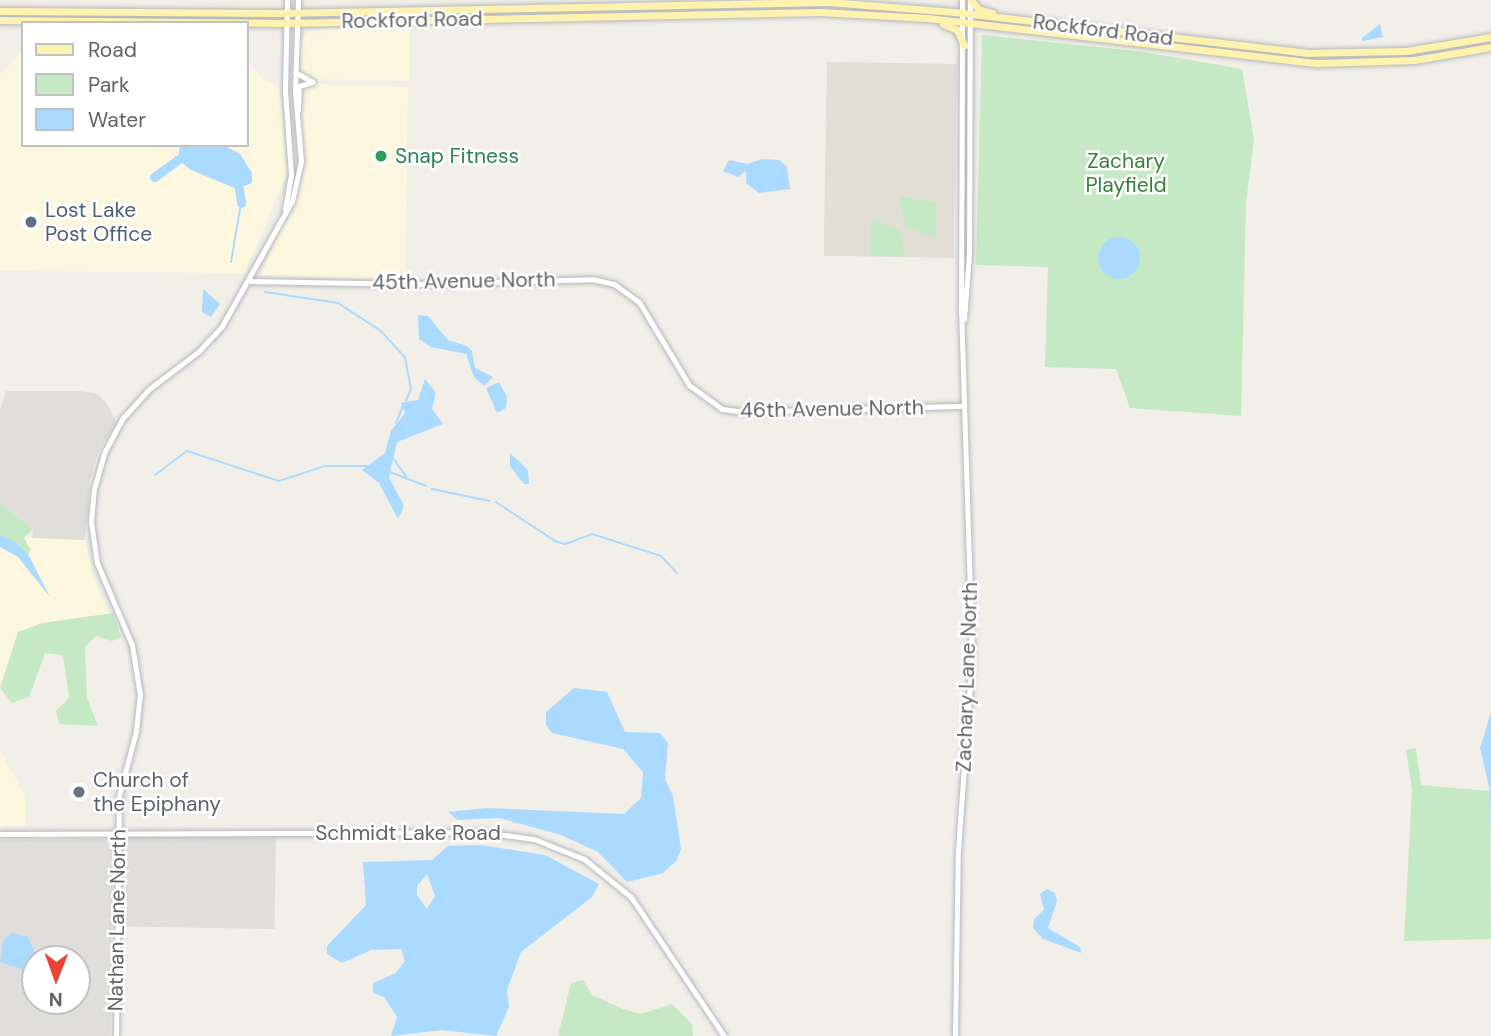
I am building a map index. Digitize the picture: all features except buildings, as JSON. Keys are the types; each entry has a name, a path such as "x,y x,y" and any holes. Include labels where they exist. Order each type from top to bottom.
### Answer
{"main road":[{"path":"971,0 984,11 1039,18 1046,23"},
{"name":"Rockford Road","path":"0,11 297,12 802,2 967,14 1328,54 1406,51 1491,37"},
{"name":"Rockford Road","path":"248,23 771,12 911,17 1317,63 1387,62 1491,47"},
{"path":"911,17 951,26 964,45"},
{"name":"Rockford Road","path":"0,20 95,21"}],"street":[{"name":"Nathan Lane North","path":"285,209 291,174 287,0"},
{"name":"Nathan Lane North","path":"116,1036 119,796 136,731 140,695 132,645 103,582 94,545 92,507 98,471 123,418 149,389 210,341 249,281 285,209 292,201 300,173 295,72 298,0"},
{"name":"Zachary Lane North","path":"962,0 967,14"},
{"name":"Zachary Lane North","path":"964,319 970,254 967,14 971,0"},
{"name":"Zachary Lane North","path":"955,1036 959,843 972,657 964,406 964,45 967,23"},
{"path":"295,72 312,82 299,86 296,116"},
{"name":"45th Avenue North","path":"249,281 418,284 592,279 628,293 657,330"},
{"name":"46th Avenue North","path":"657,330 689,385 722,409 746,412 964,406"},
{"name":"Schmidt Lake Road","path":"0,834 482,832 549,843 600,870 631,897 724,1036"}],"shaded area":[{"path":"410,24 409,81 303,79 301,75 300,43 310,29"},
{"path":"21,51 21,147 248,147 248,62 264,80 279,86 288,171 245,273 0,271 0,75"},
{"path":"827,62 957,64 954,258 824,256"},
{"path":"305,84 408,87 405,281 261,275 303,174 300,87"},
{"path":"6,391 80,391 98,394 108,405 116,422 98,452 90,481 85,540 32,538 33,529 0,503 0,410"},
{"path":"0,536 85,540 93,577 111,619 20,639 0,692"},
{"path":"0,750 25,796 26,826 0,826"},
{"path":"127,835 276,838 274,929 125,926"},
{"path":"108,839 113,844 110,1036 0,1036 0,840"}],"green space":[{"name":"Zachary Playfield","path":"982,35 1144,52 1242,69 1254,140 1246,203 1241,416 1130,408 1116,369 1045,367 1048,267 976,265"},
{"path":"898,196 936,203 936,238 906,227"},
{"path":"871,219 899,230 905,257 870,255"},
{"path":"0,503 33,529 24,538 31,550 28,554 16,542 0,536"},
{"path":"113,613 121,637 112,641 96,636 85,647 87,698 98,726 59,724 56,711 69,698 63,655 45,653 29,697 12,703 0,688 18,632 42,623"},
{"path":"1416,748 1421,785 1490,791 1491,939 1404,941 1412,790 1406,750"},
{"path":"583,980 592,995 641,1014 672,1004 692,1024 693,1036 558,1036 571,983"}],"water":[{"path":"1380,24 1383,37 1362,41 1362,38"},
{"path":"180,147 227,147 240,154 252,173 252,183 237,189 191,170 178,160"},
{"path":"762,159 780,160 787,167 790,189 759,193 746,183 746,171 738,177 723,171 729,160 748,164"},
{"path":"1119,237 1134,243 1140,258 1134,273 1119,279 1104,273 1098,258 1104,243"},
{"path":"203,289 220,304 211,317 202,312"},
{"path":"418,315 428,316 448,340 467,346 472,351 475,368 493,377 484,386 474,377 466,354 431,347 419,339"},
{"path":"425,379 436,393 432,409 443,424 397,442 389,477 404,506 398,519 379,483 362,470 385,453 391,431 405,413 401,403 418,400"},
{"path":"499,382 507,397 506,408 497,413 486,388"},
{"path":"510,453 528,470 529,484 524,484 510,466"},
{"path":"0,535 16,542 28,554 50,597 18,557 0,547"},
{"path":"574,688 607,692 625,732 660,733 668,743 665,779 673,796 681,849 677,860 663,873 627,882 598,852 561,835 499,818 458,820 448,812 487,808 624,814 641,798 643,772 623,749 552,733 546,725 546,712"},
{"path":"1491,712 1491,855 1490,791 1480,748"},
{"path":"480,845 545,855 599,884 592,897 521,952 507,990 509,1007 496,1036 442,1030 391,1036 397,1017 384,997 373,993 373,983 396,973 405,961 401,949 371,950 342,963 327,954 327,946 366,905 363,862 432,860 448,846","holes":["427,874 435,896 427,909 417,895 417,886"]},
{"path":"1047,889 1055,893 1057,901 1048,928 1080,947 1081,953 1043,939 1033,928 1034,919 1044,910 1040,894"},
{"path":"11,933 28,937 31,945 21,945 21,969 0,962 3,941"}],"waterway":[{"path":"154,177 186,154"},
{"path":"237,177 241,203"},
{"path":"231,262 241,203"},
{"path":"265,292 338,303 381,331 405,358 411,389 406,401"},
{"path":"396,423 403,406"},
{"path":"155,475 187,451 279,481 325,466 368,466"},
{"path":"392,456 406,477"},
{"path":"390,472 426,486"},
{"path":"432,489 490,501"},
{"path":"496,502 555,541 565,544 592,534 661,556 677,573"}],"place":[{"name":"Snap Fitness","path":"381,156"},
{"name":"Lost Lake Post Office","path":"31,222"},
{"name":"Church of the Epiphany","path":"79,792"}]}
